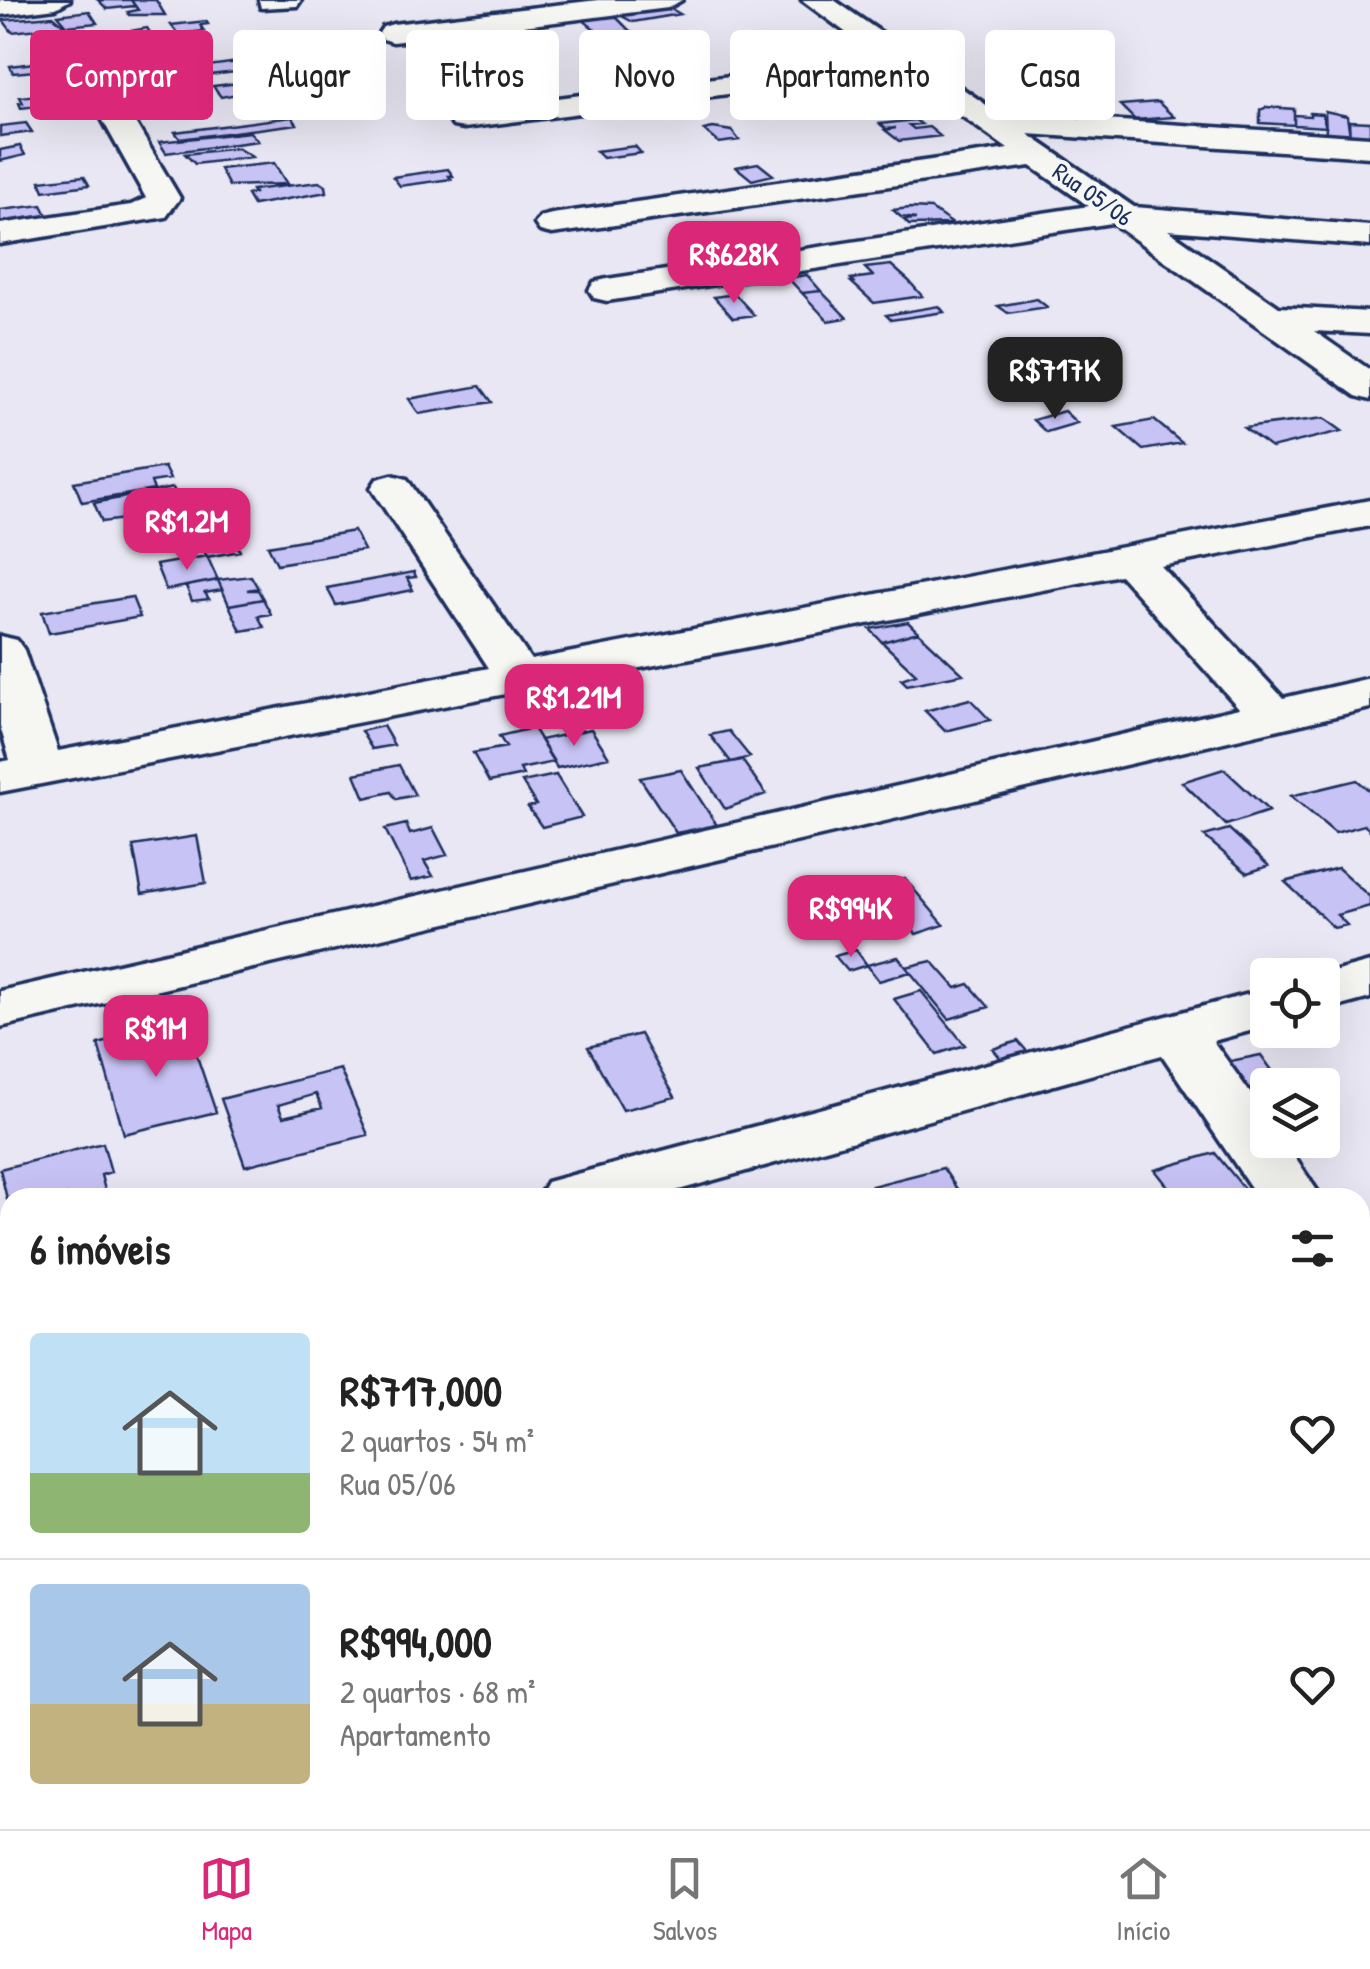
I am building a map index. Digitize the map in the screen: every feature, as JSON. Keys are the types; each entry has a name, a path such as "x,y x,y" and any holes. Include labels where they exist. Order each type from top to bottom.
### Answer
{"street":[{"path":"0,7 56,0"},
{"path":"393,33 668,0"},
{"name":"Rua 05/06","path":"816,0 858,30"},
{"path":"559,106 730,85"},
{"name":"Rua 05/06","path":"965,105 1370,388"},
{"path":"0,234 154,210 163,198 119,120"},
{"path":"990,122 1370,146"},
{"path":"552,224 1038,155"},
{"path":"607,290 1122,214 1370,236"},
{"path":"1270,318 1370,324"},
{"path":"392,488 518,677"},
{"path":"0,650 19,774 1370,513"},
{"path":"1130,559 1273,716"},
{"path":"0,1008 1370,694"},
{"path":"1340,988 1370,980"},
{"path":"604,1188 1250,1012"},
{"path":"1176,1031 1284,1188"}],"building":[{"path":"98,0 131,0 135,6 107,9"},
{"path":"131,0 156,0 165,15 129,15 128,12 138,10"},
{"path":"668,7 680,14 633,22 616,13"},
{"path":"89,11 97,23 67,26 58,15"},
{"path":"53,16 65,26 12,32 3,20"},
{"path":"615,16 629,30 595,30 583,20"},
{"path":"206,21 208,24 200,25 203,30 175,30 171,25"},
{"path":"233,63 233,72 213,75 213,65"},
{"path":"30,64 30,72 13,73 10,66"},
{"path":"233,84 233,95 221,97 213,86"},
{"path":"30,96 30,107 21,108 20,97"},
{"path":"1158,102 1174,117 1135,120 1120,105"},
{"path":"1294,109 1294,125 1260,123 1260,110"},
{"path":"1325,111 1347,116 1350,135 1326,134"},
{"path":"1322,114 1326,127 1294,125 1294,115"},
{"path":"269,120 294,120 297,124 180,139 175,132"},
{"path":"915,120 921,124 909,125 914,129 929,127 940,136 899,141 885,130 896,128 886,129 880,124"},
{"path":"1349,121 1370,122 1370,142 1350,140"},
{"path":"26,123 32,132 0,136 0,126"},
{"path":"704,130 732,131 739,140 719,143"},
{"path":"250,132 258,141 166,153 159,142"},
{"path":"20,146 25,155 0,161 0,150"},
{"path":"635,146 641,153 603,158 596,151"},
{"path":"237,148 252,157 195,164 185,154"},
{"path":"274,163 287,184 229,186 220,169"},
{"path":"758,163 773,175 752,180 736,167"},
{"path":"448,169 451,179 400,186 393,177"},
{"path":"84,176 89,185 44,191 40,181"},
{"path":"319,182 327,192 253,205 247,195 254,193 252,190"},
{"path":"42,205 49,219 0,225 0,210"},
{"path":"931,209 953,224 909,225 904,220 916,219 901,217 893,210"},
{"path":"891,265 922,296 874,303 851,282 873,276 865,268"},
{"path":"807,275 821,291 802,293 788,278"},
{"path":"821,291 847,318 828,321 802,293"},
{"path":"735,294 754,315 733,318 714,297"},
{"path":"1037,299 1047,307 1008,313 998,306"},
{"path":"939,306 944,312 891,320 886,315"},
{"path":"480,386 492,402 419,414 409,399"},
{"path":"1064,411 1077,423 1046,432 1033,420"},
{"path":"1324,418 1342,431 1271,448 1244,428"},
{"path":"1154,420 1182,443 1143,450 1116,427"},
{"path":"164,467 170,479 151,482 154,490 82,502 74,482"},
{"path":"173,488 185,511 102,522 94,503"},
{"path":"241,525 245,533 233,535 240,551 207,557 195,533"},
{"path":"354,531 364,550 277,564 268,546"},
{"path":"207,556 218,580 166,590 156,565"},
{"path":"414,572 416,577 407,578 413,590 336,605 327,588"},
{"path":"251,576 258,588 247,590 258,590 263,599 229,605 218,580"},
{"path":"218,580 222,590 205,593 209,599 192,601 186,586"},
{"path":"132,597 140,617 49,633 42,612"},
{"path":"263,599 271,614 258,616 264,627 241,631 229,605"},
{"path":"908,622 918,632 882,642 870,629"},
{"path":"918,632 963,674 907,685 901,679 916,674 882,642"},
{"path":"970,699 990,720 945,731 925,711"},
{"path":"383,726 394,745 372,749 361,731"},
{"path":"533,728 554,762 520,769 523,775 489,782 473,753 506,747 499,736"},
{"path":"591,729 609,757 557,768 540,740"},
{"path":"729,731 750,757 731,762 710,735"},
{"path":"742,760 766,794 725,809 699,768"},
{"path":"399,765 415,795 396,799 391,792 365,798 355,774"},
{"path":"1224,769 1269,811 1226,825 1182,782"},
{"path":"681,770 717,825 676,833 640,778"},
{"path":"556,775 582,817 542,827 528,807 536,805 522,782"},
{"path":"1357,780 1370,791 1370,830 1364,825 1335,833 1291,796"},
{"path":"406,824 410,834 433,828 447,855 424,861 433,876 411,881 385,829"},
{"path":"1229,829 1269,866 1247,873 1204,836"},
{"path":"197,836 206,883 142,894 133,846"},
{"path":"1338,868 1370,897 1370,906 1337,915 1347,925 1334,928 1285,882"},
{"path":"905,879 944,925 916,934 885,898 898,894 888,884"},
{"path":"856,950 867,965 848,971 835,956"},
{"path":"898,957 910,972 879,981 867,965"},
{"path":"932,961 956,988 969,984 989,1007 949,1019 906,967"},
{"path":"921,991 965,1045 937,1054 894,999"},
{"path":"188,1030 216,1112 124,1134 98,1044 147,1032 158,1031 160,1037"},
{"path":"640,1034 675,1097 623,1110 588,1047"},
{"path":"1018,1041 1033,1058 1007,1066 993,1049"},
{"path":"1261,1055 1270,1068 1250,1068 1250,1100 1225,1062"},
{"path":"340,1069 368,1135 245,1166 221,1099","holes":["316,1094 322,1108 283,1117 278,1105"]},
{"path":"103,1143 111,1172 101,1175 104,1188 4,1188 0,1169"},
{"path":"1215,1153 1244,1188 1169,1188 1155,1170"},
{"path":"943,1168 956,1188 873,1188"}]}
